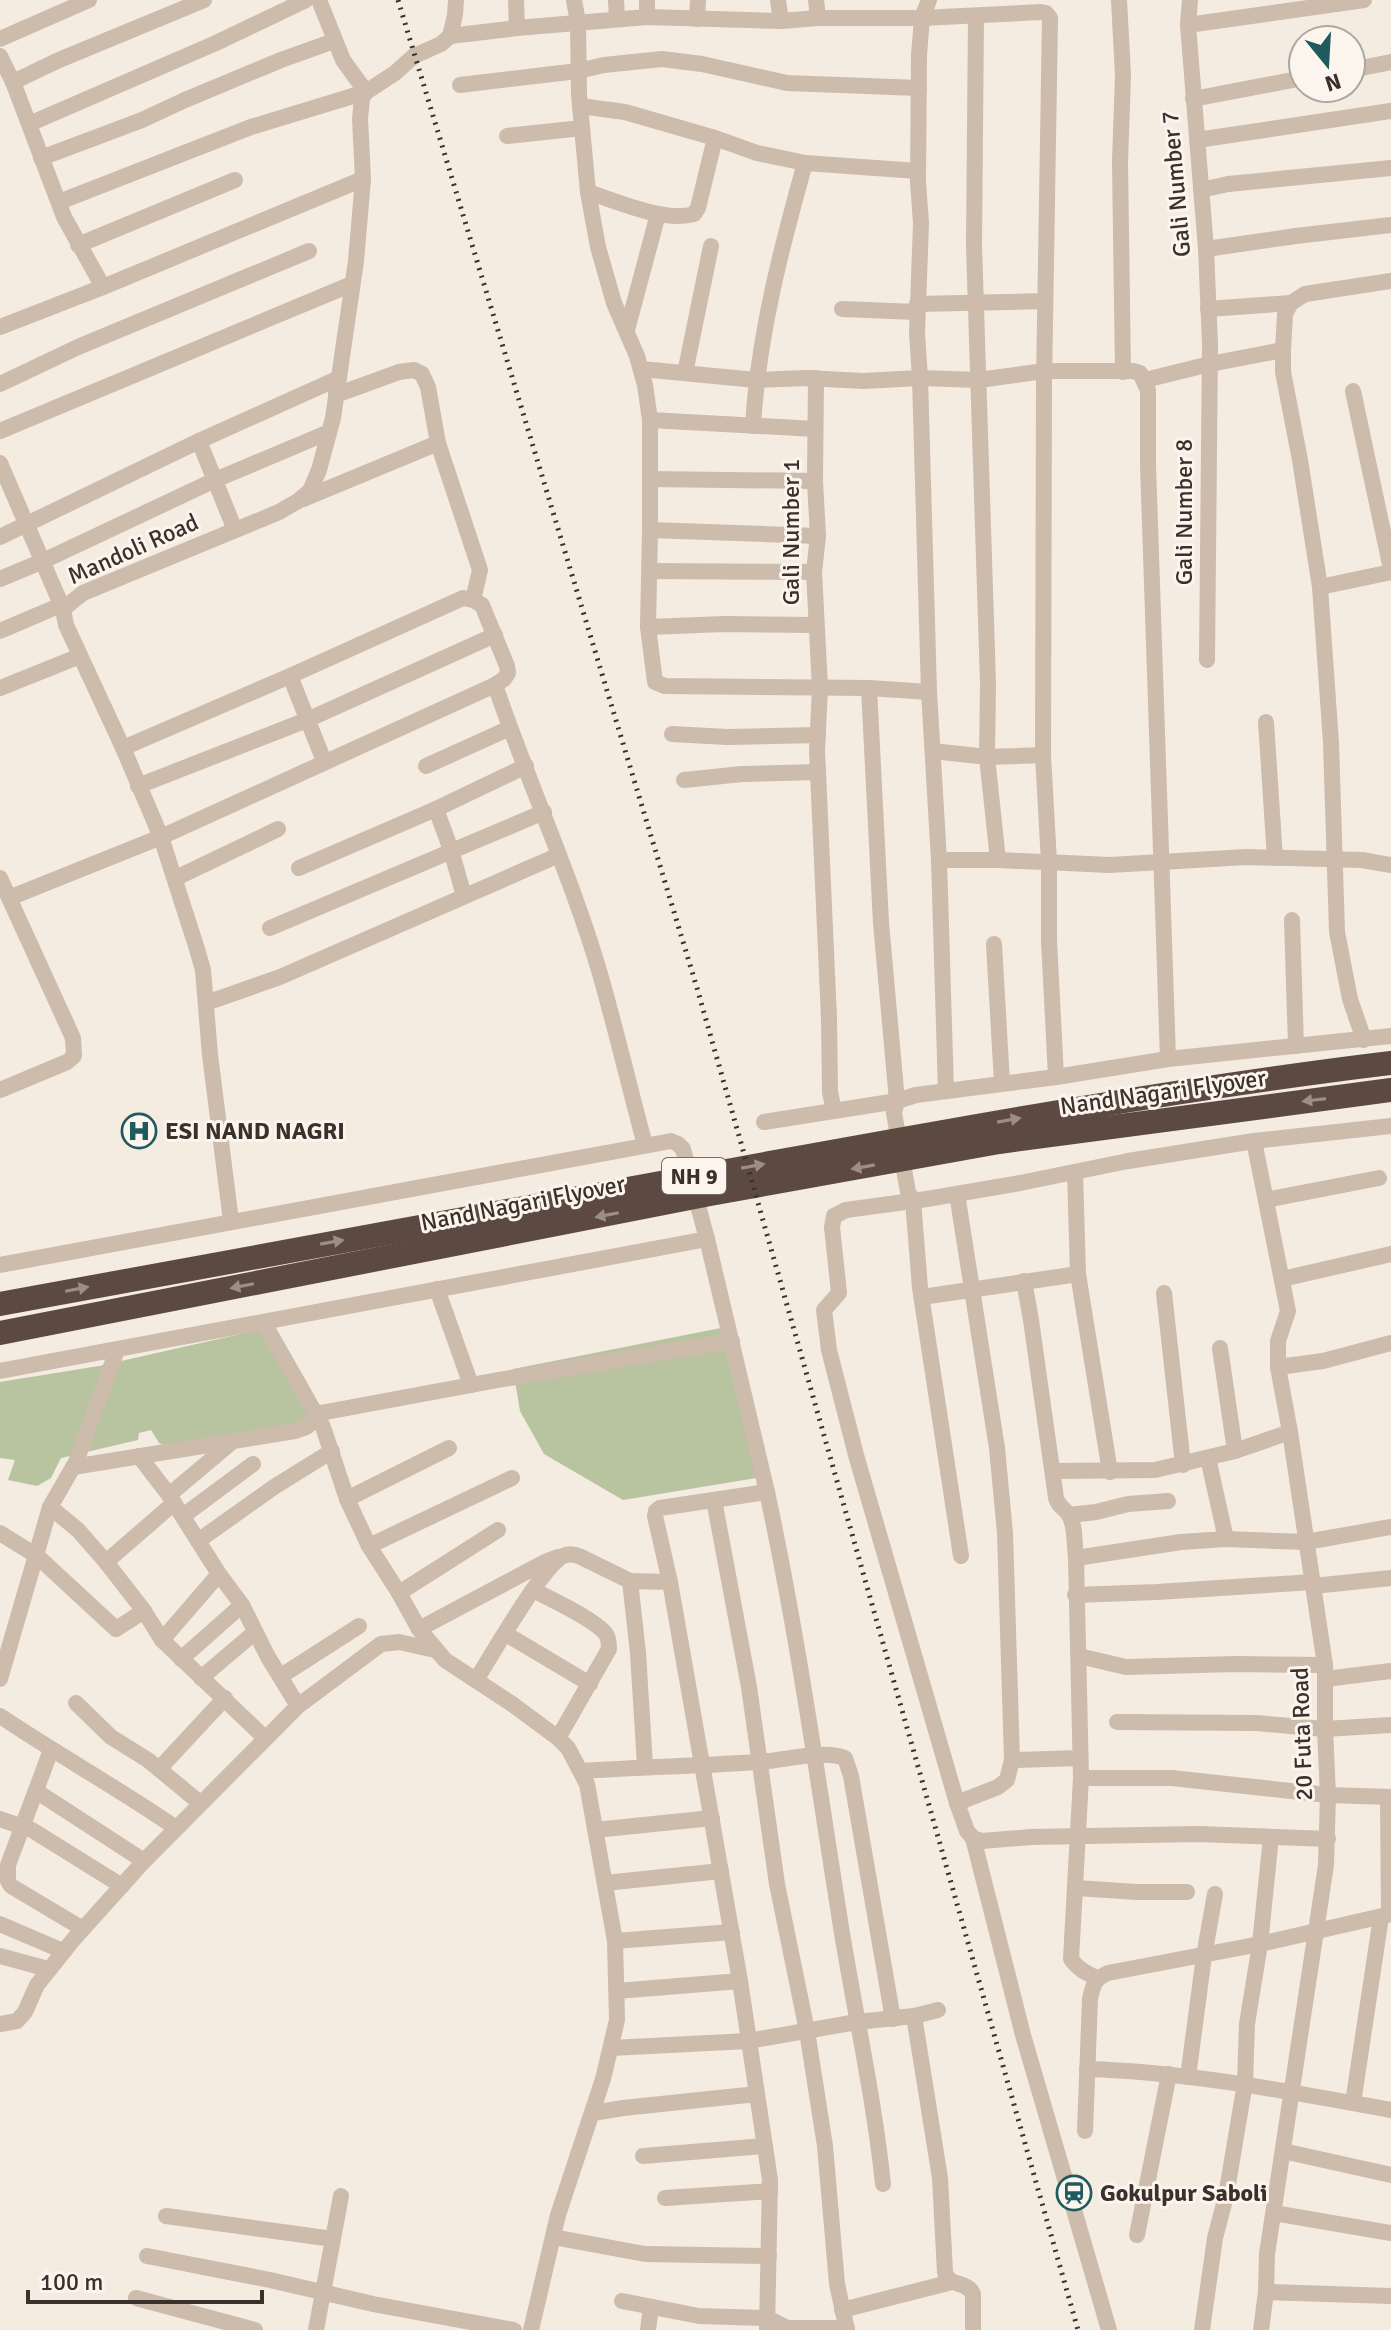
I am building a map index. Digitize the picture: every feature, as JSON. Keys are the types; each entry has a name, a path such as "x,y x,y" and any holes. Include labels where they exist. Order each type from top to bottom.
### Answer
{"highway":[{"name":"Nand Nagari Flyover","path":"0,1304 1072,1108 1272,1077 1391,1063"},
{"name":"Nand Nagari Flyover","path":"0,1333 710,1194 999,1142 1391,1090"}],"street":[{"path":"0,39 89,0"},
{"path":"13,82 204,0"},
{"path":"29,124 216,43 306,0"},
{"path":"319,0 343,60 370,89"},
{"path":"450,36 456,0"},
{"path":"516,0 517,28"},
{"path":"574,0 588,192 598,247 614,303 641,369 650,420 648,627 655,682 665,686 869,688 929,692"},
{"path":"616,0 617,19"},
{"path":"697,19 698,0"},
{"path":"778,0 781,21"},
{"path":"816,0 818,18"},
{"path":"929,0 922,18 919,88 921,223 917,308 946,1091"},
{"path":"1119,0 1123,75 1120,177 1123,372"},
{"name":"Gali Number 7","path":"1190,0 1188,25 1206,249 1210,364"},
{"path":"1188,25 1364,0"},
{"path":"59,202 251,127 370,89 414,56 441,44 450,36 617,19 647,9 697,19 781,21 976,16 1014,6 1046,13 1052,24 1044,371 1043,755 1056,1077"},
{"path":"976,16 974,246 988,683 987,757 998,860"},
{"path":"41,158 334,41"},
{"path":"0,56 78,245 103,287"},
{"path":"460,85 662,59 702,64 787,83 919,88"},
{"path":"1367,67 1391,62"},
{"path":"1193,99 1287,81"},
{"path":"298,501 310,491 319,470 339,378 363,179 360,105 370,89"},
{"path":"580,106 625,112 757,153 805,163 918,171"},
{"path":"1197,140 1391,111"},
{"path":"507,136 582,128"},
{"path":"588,192 658,214 694,214 715,138"},
{"path":"753,426 764,331 805,163"},
{"path":"1201,190 1228,184 1391,168"},
{"path":"0,327 363,179"},
{"path":"78,245 235,180"},
{"path":"627,330 658,214"},
{"path":"1206,249 1391,225"},
{"path":"685,373 711,246"},
{"path":"0,384 78,347 309,251"},
{"path":"1208,309 1291,303 1305,294 1391,281"},
{"path":"0,431 352,284"},
{"path":"842,309 1045,301"},
{"path":"1291,303 1285,314 1283,372 1320,587 1331,743 1337,932 1350,999 1364,1040"},
{"path":"1145,380 1283,350"},
{"name":"Gali Number 8","path":"1207,660 1210,364"},
{"path":"641,369 756,380 816,378 863,381 920,378 979,380 1044,371 1140,373 1148,390 1168,1059"},
{"path":"336,395 399,372 414,370 422,374 428,387 438,443 480,570 473,600"},
{"path":"0,537 199,441 339,378"},
{"path":"815,429 816,378"},
{"path":"1320,587 1391,570 1353,391"},
{"name":"Gali Number 1","path":"650,420 815,429 818,536 814,572 820,688 818,772 830,1092 834,1111"},
{"path":"0,579 215,480 329,432"},
{"path":"199,441 235,530"},
{"name":"Mandoli Road","path":"231,1221 210,1055 203,970 161,837 66,625 62,607 83,593 438,443"},
{"path":"0,463 5,488 26,525 62,607 0,631"},
{"path":"651,479 815,481"},
{"path":"650,530 818,536"},
{"path":"650,571 814,572"},
{"path":"9,898 161,837 495,685 508,673 482,605 463,598 123,748"},
{"path":"648,627 816,625"},
{"path":"138,786 307,720 495,635"},
{"path":"0,688 80,656"},
{"path":"290,676 324,761"},
{"path":"495,685 598,966 645,1145"},
{"path":"869,688 881,923 897,1101 894,1108 908,1192 913,1200 922,1297 961,1556"},
{"path":"1266,722 1275,858"},
{"path":"426,766 510,728"},
{"path":"672,734 727,737 818,735"},
{"path":"933,751 987,757 1043,755"},
{"path":"299,868 526,766"},
{"path":"684,780 742,774 818,772"},
{"path":"436,809 464,896"},
{"path":"270,928 544,812"},
{"path":"176,878 278,829"},
{"path":"206,1003 280,977 559,855"},
{"path":"939,860 1110,865 1246,857 1362,860 1391,865"},
{"path":"0,878 73,1038 74,1056 54,1068 1,1087"},
{"path":"1292,920 1296,1046"},
{"path":"994,944 1002,1083"},
{"path":"764,1122 897,1101 916,1095 1168,1059 1391,1036"},
{"path":"1109,2330 1023,2035 973,1838 967,1831 957,1803 856,1455 829,1350 824,1310 839,1293 840,1285 832,1236 834,1216 846,1210 957,1194 1128,1161 1254,1141 1391,1126"},
{"path":"0,1265 645,1145 671,1141 683,1149 732,1341 778,1544 857,2022 878,2130 883,2184"},
{"name":"20 Futa Road","path":"1254,1141 1288,1311 1278,1341 1278,1367 1325,1672 1328,1795 1328,1839 1317,1931 1267,2254 1261,2330"},
{"path":"1075,1172 1078,1274 1110,1472"},
{"path":"1266,1200 1379,1178"},
{"path":"957,1194 997,1448 1005,1533 1012,1760 1007,1780 998,1787 957,1803"},
{"path":"0,1371 707,1239"},
{"path":"1282,1279 1391,1254"},
{"path":"922,1297 1078,1274"},
{"path":"1024,1281 1058,1505 1069,1515 1076,1558 1081,1778 1071,1959 1085,1973 1097,1978"},
{"path":"437,1289 471,1385"},
{"path":"1164,1293 1183,1465"},
{"path":"264,1323 323,1427 347,1499 369,1546 419,1629 435,1650 558,1738 568,1748 587,1784 615,1941 617,2020 593,2113 558,2215 531,2330"},
{"path":"315,1414 732,1341"},
{"path":"1278,1367 1323,1361 1391,1343"},
{"path":"1220,1348 1235,1451"},
{"path":"0,1679 3,1653 37,1556 50,1507 73,1467 117,1350"},
{"path":"73,1467 307,1427 315,1414"},
{"path":"1054,1471 1155,1470 1235,1451 1290,1432"},
{"path":"106,1562 175,1505 233,1441"},
{"path":"347,1499 449,1448"},
{"path":"198,1541 274,1487 332,1451"},
{"path":"139,1456 242,1605 298,1706"},
{"path":"1208,1458 1226,1539"},
{"path":"175,1505 253,1464"},
{"path":"369,1546 512,1478"},
{"path":"767,1492 660,1508 655,1516 703,1763 765,2146 770,2191 767,2324"},
{"path":"622,2301 699,2323 847,2329 837,2284 825,2146 807,2031 777,1884 749,1687 714,1500"},
{"path":"1069,1515 1128,1504 1168,1501"},
{"path":"50,1507 78,1530 106,1562 162,1640 265,1738"},
{"path":"1076,1558 1181,1542 1226,1539 1306,1542 1391,1527"},
{"path":"399,1593 498,1530"},
{"path":"0,1533 37,1556 116,1629 144,1611"},
{"path":"419,1629 545,1562 573,1554 630,1581 670,1582"},
{"path":"476,1680 533,1590 564,1556"},
{"path":"162,1640 219,1574"},
{"path":"1075,1595 1391,1578"},
{"path":"630,1581 645,1766"},
{"path":"533,1590 594,1624 605,1632 609,1640 609,1649 558,1738"},
{"path":"181,1659 242,1605"},
{"path":"281,1676 359,1626"},
{"path":"201,1678 255,1632"},
{"path":"506,1634 590,1684"},
{"path":"0,2024 17,2021 25,2012 37,1985 63,1951 144,1861 298,1706 381,1644 399,1642 435,1650"},
{"path":"1079,1656 1126,1667 1236,1664 1325,1672 1391,1671"},
{"path":"159,1769 225,1698"},
{"path":"76,1703 111,1737 159,1769 200,1803"},
{"path":"0,1716 176,1828"},
{"path":"1117,1722 1256,1723 1325,1729 1391,1725"},
{"path":"51,1750 8,1865 8,1881 11,1886 83,1929"},
{"path":"582,1771 759,1762 814,1756 845,1758 893,2019"},
{"path":"1012,1760 1080,1758"},
{"path":"1081,1778 1172,1778 1328,1795 1390,1797 1387,1915 1353,2103"},
{"path":"36,1791 144,1861"},
{"path":"595,1830 712,1818"},
{"path":"0,1819 32,1830 122,1886"},
{"path":"973,1838 982,1841 1031,1837 1199,1834 1328,1839"},
{"path":"1202,2330 1215,2238 1226,2196 1245,2083 1247,2024 1260,1944 1271,1837"},
{"path":"605,1883 721,1871"},
{"path":"1076,1888 1187,1892"},
{"path":"1188,2077 1215,1894"},
{"path":"1085,2131 1090,1999 1097,1978 1108,1973 1204,1956 1387,1915"},
{"path":"0,1924 63,1951"},
{"path":"615,1941 732,1932"},
{"path":"0,1956 48,1969"},
{"path":"617,1991 740,1981"},
{"path":"611,2048 748,2041 938,2010"},
{"path":"914,2016 940,2178 945,2272 952,2282"},
{"path":"1087,2069 1245,2083 1391,2110"},
{"path":"1137,2235 1169,2074"},
{"path":"593,2113 757,2094"},
{"path":"643,2156 765,2146"},
{"path":"1283,2151 1391,2175"},
{"path":"665,2198 770,2191"},
{"path":"316,2330 341,2196"},
{"path":"1274,2213 1391,2233"},
{"path":"166,2216 333,2239"},
{"path":"553,2237 645,2254 769,2256"},
{"path":"147,2256 514,2330"},
{"path":"842,2310 952,2282 971,2289 973,2330"},
{"path":"1266,2292 1391,2296"},
{"path":"136,2298 255,2330"},
{"path":"648,2330 651,2307"}],"green space":[{"path":"731,1326 769,1476 623,1500 544,1454 520,1411 513,1369"},
{"path":"263,1329 311,1413 303,1425 166,1446 159,1443 151,1430 139,1433 138,1440 61,1458 51,1478 37,1486 8,1480 15,1460 0,1458 0,1382 99,1366"}],"railway":[{"path":"398,0 697,988 1078,2330"}],"place":[{"name":"ESI NAND NAGRI","path":"139,1131"},
{"name":"Gokulpur Saboli","path":"1074,2193"}]}
